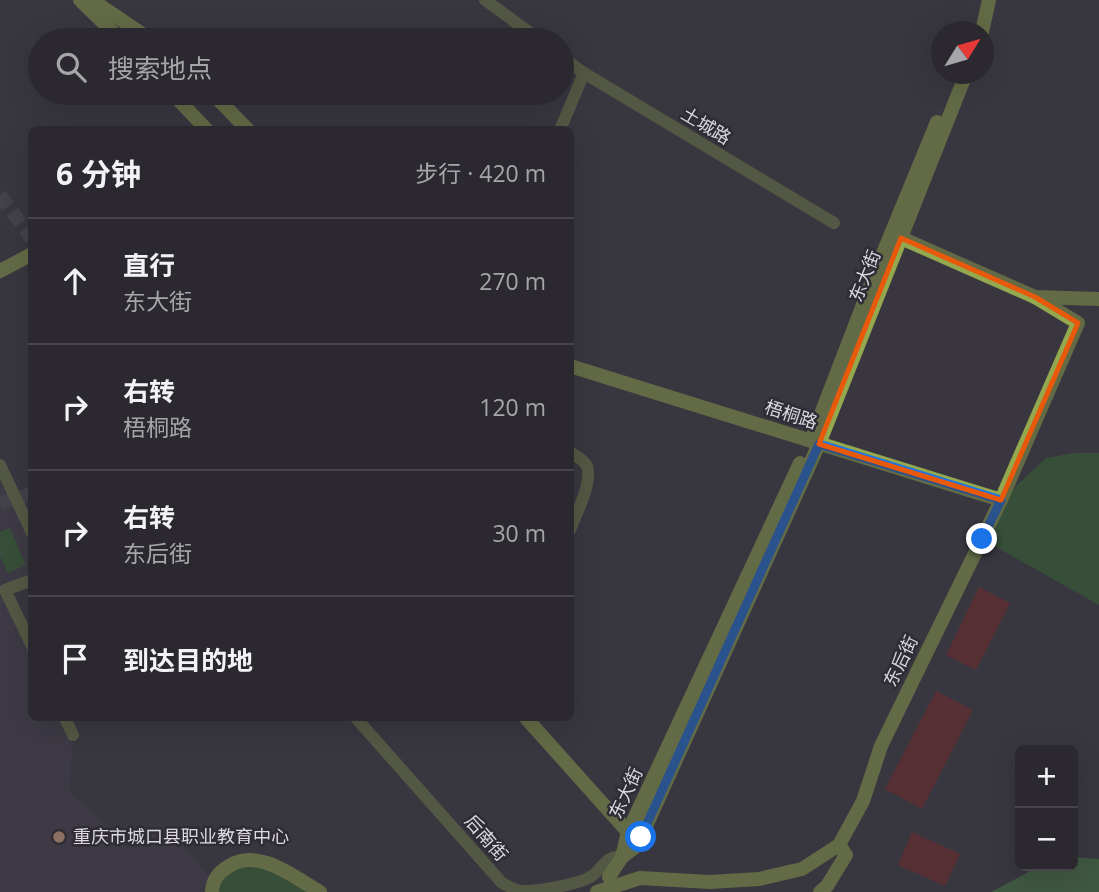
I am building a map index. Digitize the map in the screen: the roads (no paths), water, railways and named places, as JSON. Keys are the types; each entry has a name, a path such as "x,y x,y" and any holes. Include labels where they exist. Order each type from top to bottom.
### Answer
{"street":[{"path":"80,0 109,28"},
{"path":"92,0 133,28"},
{"path":"485,0 524,28"},
{"path":"976,21 981,0"},
{"path":"984,21 989,0"},
{"name":"土城路","path":"574,66 834,223"},
{"path":"574,97 584,73"},
{"name":"东大街","path":"622,857 628,832 815,443 879,263 953,84"},
{"name":"东大街","path":"622,857 634,848 641,837 815,443 962,84"},
{"path":"183,105 203,126"},
{"path":"224,105 244,126"},
{"path":"562,126 571,105"},
{"path":"901,238 1035,297 1099,299"},
{"path":"0,271 28,256"},
{"name":"东后街","path":"597,892 640,878 710,882 759,879 802,869 839,845 863,801 881,747 1001,500 1078,323 1035,297"},
{"name":"梧桐路","path":"574,367 1001,500"},
{"path":"574,455 584,461 588,468 589,481 574,520"},
{"path":"0,466 28,525"},
{"path":"28,581 5,590 28,638"},
{"path":"66,721 73,735"},
{"name":"后南街","path":"359,721 502,883 522,891 576,884 592,875 609,858 622,857"},
{"path":"529,721 628,832"},
{"path":"820,892 827,886 846,855 839,845"},
{"path":"609,877 622,857"},
{"path":"212,892 213,881 222,870 234,863 255,859 277,867 320,892"}],"tunnel":[{"path":"0,195 28,234"},
{"path":"0,503 28,495"}],"place":[{"name":"重庆市城口县职业教育中心","path":"59,837"}]}
